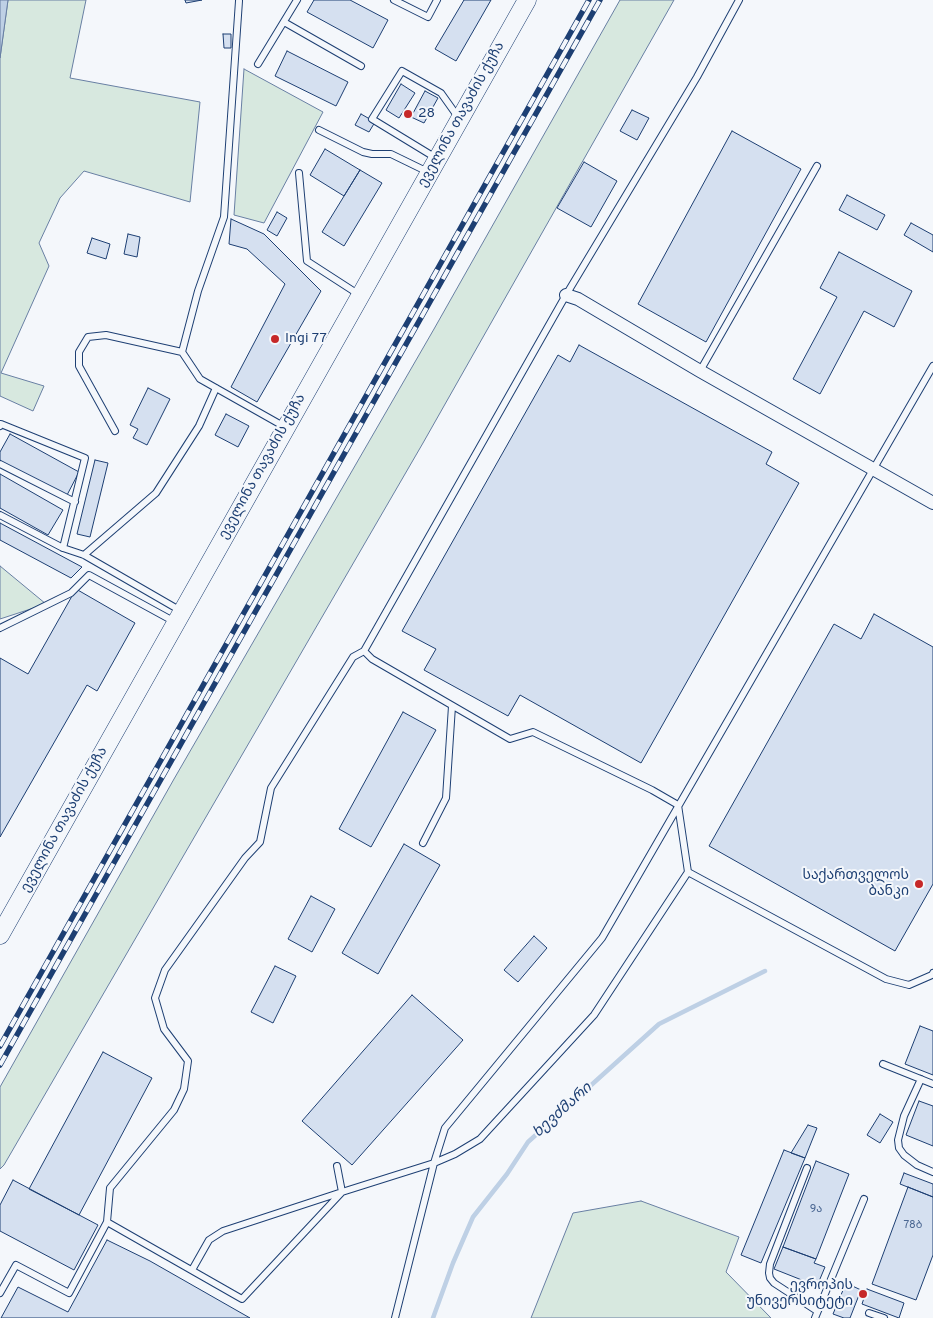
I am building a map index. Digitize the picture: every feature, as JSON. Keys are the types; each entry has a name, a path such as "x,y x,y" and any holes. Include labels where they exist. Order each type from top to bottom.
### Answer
{"main road":[{"name":"ეველინა თავაძის ქუჩა","path":"0,935 527,0"}],"street":[{"path":"566,294 933,503"}],"lane":[{"path":"258,64 297,0"},
{"path":"394,0 428,18 437,0"},
{"path":"0,1293 16,1265 69,1292 108,1222 110,1188 174,1110 184,1089 188,1060 164,1029 155,998 165,970 245,858 260,842 271,788 353,657 364,651 566,294 697,77 739,0"},
{"path":"182,352 198,292 224,217 239,1"},
{"path":"284,22 362,66"},
{"path":"433,166 372,119 402,71 442,94 460,119"},
{"path":"318,130 363,152 391,154 433,166"},
{"path":"700,371 816,166"},
{"path":"299,174 307,260 360,296"},
{"path":"114,431 79,366 79,352 88,338 106,335 182,352 200,378 286,427"},
{"path":"395,1318 434,1163 445,1128 602,938 873,469 930,379 933,366"},
{"path":"84,555 156,493 199,426 216,388"},
{"path":"0,426 1,424 85,458 63,548"},
{"path":"0,464 75,502"},
{"path":"0,514 63,548 84,555 179,617"},
{"path":"0,628 71,593 89,575 179,617"},
{"path":"364,651 372,659 510,739 533,732 652,790 678,805"},
{"path":"423,843 446,798 452,706"},
{"path":"192,1270 209,1240 223,1231 434,1163 455,1154 480,1139 594,1014 688,872 678,805"},
{"path":"688,872 886,979 909,985 933,973"},
{"path":"883,1064 933,1084"},
{"path":"921,1079 904,1116 898,1140 899,1148 904,1155 917,1165 933,1172"},
{"path":"337,1166 342,1192"},
{"path":"807,1168 770,1264 769,1273 774,1283 816,1315 864,1199"},
{"path":"108,1222 242,1299 342,1192"},
{"path":"869,1313 884,1318"}],"shaded area":[{"path":"8,0 86,0 70,78 200,102 190,202 84,171 60,198 39,243 49,266 1,373 44,386 33,411 0,396 0,58"},
{"path":"620,0 674,0 423,443 0,1169 0,1087"},
{"path":"244,69 323,112 264,223 234,215"},
{"path":"0,566 46,604 0,619"},
{"path":"641,1201 739,1237 726,1272 771,1318 531,1318 573,1213"}],"water":[{"path":"0,0 8,0 0,58"}],"building":[{"path":"185,0 202,0 186,3"},
{"path":"314,0 350,0 388,20 373,48 307,12"},
{"path":"464,0 491,0 456,61 435,49"},
{"path":"223,34 231,34 231,48 224,48"},
{"path":"287,51 348,82 336,106 275,76"},
{"path":"401,84 415,93 399,118 386,110"},
{"path":"425,91 438,98 424,123 411,117"},
{"path":"632,110 649,118 637,140 620,131"},
{"path":"361,114 375,122 369,132 355,125"},
{"path":"732,131 801,169 706,342 638,304"},
{"path":"325,149 360,170 344,196 310,175"},
{"path":"584,162 617,181 591,227 557,208"},
{"path":"360,170 382,183 344,246 322,232"},
{"path":"847,195 885,215 877,230 839,210"},
{"path":"277,212 287,218 277,236 267,230"},
{"name":"Ingi 77","path":"231,219 264,234 321,291 257,402 231,387 285,284 247,249 229,244"},
{"path":"911,223 933,235 933,252 904,235"},
{"path":"128,234 140,237 137,257 124,254"},
{"path":"92,238 110,244 106,259 87,253"},
{"path":"839,252 912,291 894,327 864,311 820,394 793,379 837,297 820,288"},
{"path":"579,345 772,452 766,464 799,483 641,763 520,695 508,716 424,670 436,649 402,631 558,355 570,362"},
{"path":"148,388 170,399 147,445 133,438 138,429 130,425"},
{"path":"226,414 249,426 238,447 215,435"},
{"path":"10,434 79,472 66,497 0,461 0,452"},
{"path":"95,460 108,463 90,537 77,534"},
{"path":"0,474 63,510 48,535 0,508"},
{"path":"0,523 82,567 71,578 0,540"},
{"path":"76,589 135,623 97,691 87,685 0,837 0,658 28,674"},
{"path":"874,614 933,647 933,884 895,951 709,846 834,624 861,639"},
{"path":"403,712 436,730 371,847 339,829"},
{"path":"404,844 440,865 378,974 342,953"},
{"path":"311,896 335,909 312,952 288,939"},
{"path":"534,936 547,948 518,982 504,970"},
{"path":"275,966 296,976 273,1023 251,1012"},
{"path":"412,995 463,1040 352,1165 302,1121"},
{"path":"920,1026 933,1031 933,1075 905,1064"},
{"path":"103,1052 152,1078 79,1215 29,1189"},
{"path":"919,1101 933,1106 933,1146 906,1135"},
{"path":"880,1114 893,1122 880,1143 867,1135"},
{"path":"808,1125 817,1128 805,1158 791,1153"},
{"path":"784,1150 805,1158 761,1263 741,1255"},
{"path":"816,1161 849,1174 816,1259 783,1247"},
{"path":"904,1173 933,1184 933,1197 900,1184"},
{"path":"13,1180 98,1225 74,1270 0,1231 0,1205"},
{"path":"908,1187 933,1197 933,1255 916,1300 872,1284"},
{"path":"107,1240 150,1261 250,1318 1,1318 18,1287 68,1312"},
{"path":"783,1247 816,1259 814,1263 825,1267 817,1286 774,1269"},
{"path":"846,1283 861,1290 850,1318 833,1314"},
{"path":"867,1289 904,1303 899,1318 862,1304"}],"waterway":[{"name":"ხევძმარი","path":"433,1318 453,1263 473,1217 507,1174 528,1142 659,1024 765,971"}],"railway":[{"path":"0,1046 589,0"},
{"path":"0,1065 600,0"}],"place":[{"name":"28","path":"408,114"},
{"name":"Ingi 77","path":"275,339"},
{"name":"საქართველოს ბანკი","path":"919,884"},
{"name":"ევროპის უნივერსიტეტი","path":"863,1294"}]}
